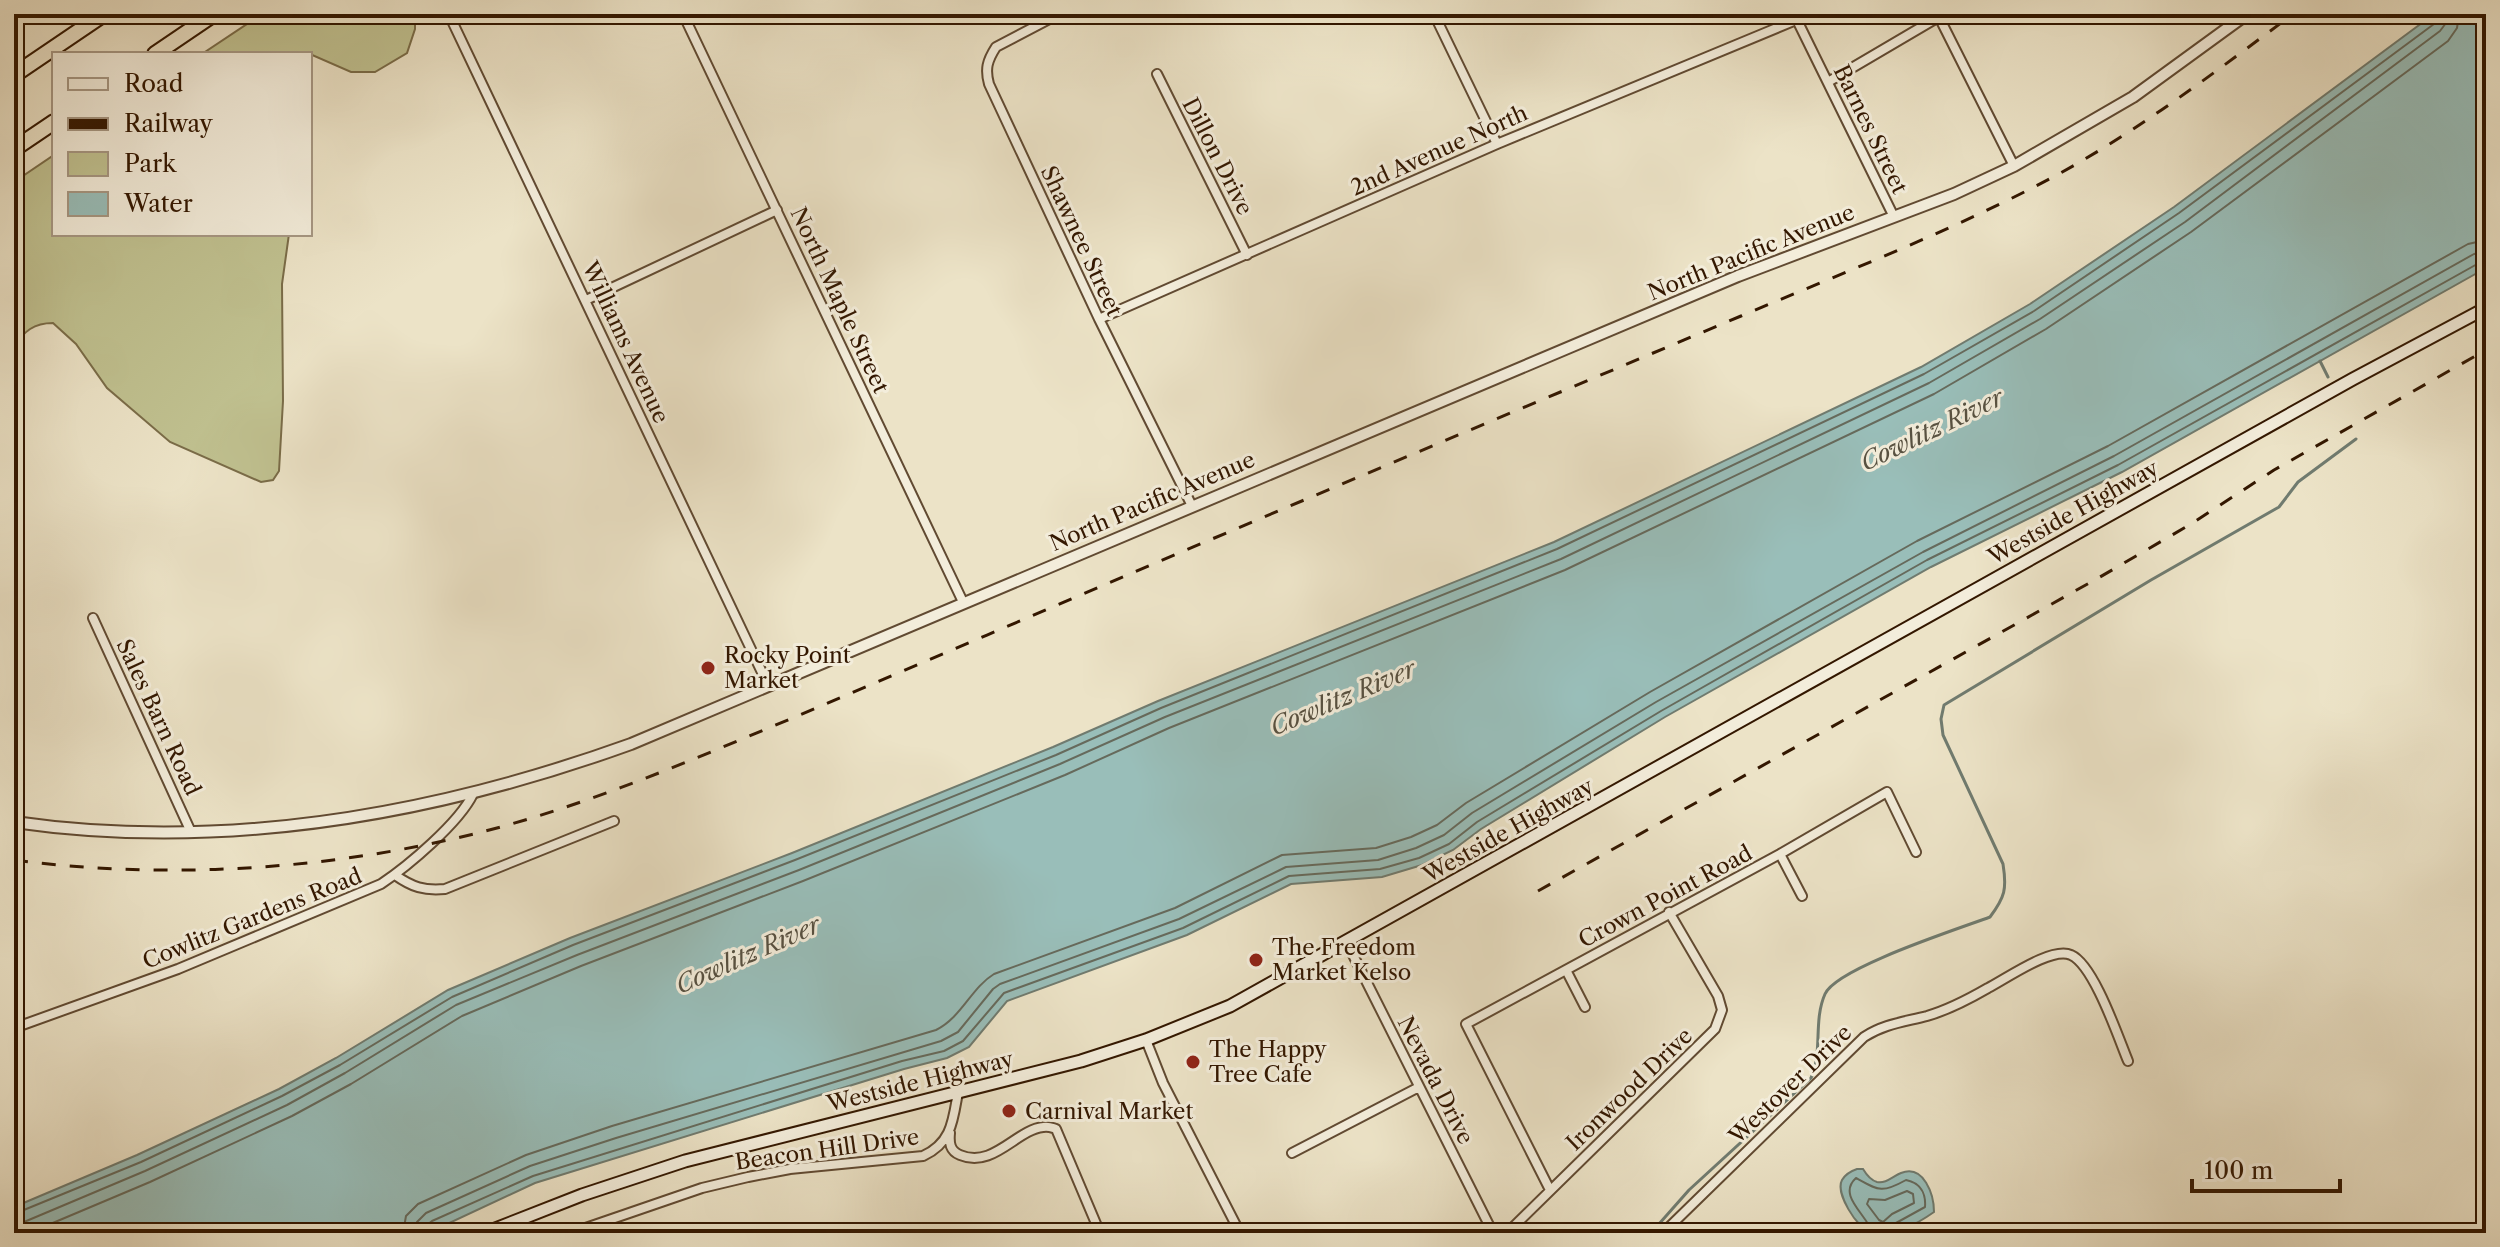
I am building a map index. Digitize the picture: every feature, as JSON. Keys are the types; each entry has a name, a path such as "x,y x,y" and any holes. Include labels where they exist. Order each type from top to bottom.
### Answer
{"highway":[{"path":"14,75 104,14"},
{"path":"158,52 214,14"},
{"path":"14,149 52,123"}],"main road":[{"name":"Westside Highway","path":"485,1233 582,1195 685,1161 1081,1061 1146,1040 1230,1006 2353,379 2486,308"}],"street":[{"name":"Williams Avenue","path":"455,14 453,23 768,685"},
{"name":"North Maple Street","path":"683,14 963,602"},
{"path":"1434,14 1497,144"},
{"name":"North Pacific Avenue","path":"14,822 88,830 191,832 325,822 473,794 631,744 1738,276 1954,194 2014,166 2133,97 2247,14"},
{"name":"Shawnee Street","path":"1057,16 996,47 985,70 1099,319 1192,506"},
{"path":"1828,82 1941,16 2014,166"},
{"name":"2nd Avenue North","path":"1099,319 1795,17"},
{"name":"Barnes Street","path":"1795,17 1894,217"},
{"name":"Dillon Drive","path":"1157,74 1247,255"},
{"path":"586,300 777,210"},
{"name":"Sales Barn Road","path":"93,618 191,832"},
{"name":"Crown Point Road","path":"1550,1190 1466,1024 1780,854 1887,792 1916,852"},
{"name":"Cowlitz Gardens Road","path":"14,1028 178,969 337,905 395,875 456,820 473,794"},
{"path":"395,875 412,887 428,891 445,889 614,821"},
{"name":"Crown Point Road","path":"1780,854 1802,896"},
{"name":"Ironwood Drive","path":"1507,1233 1715,1029 1722,1010 1718,996 1669,912"},
{"name":"Nevada Drive","path":"1347,943 1493,1233"},
{"name":"Westover Drive","path":"1663,1233 1864,1037 1878,1028 1930,1015 1968,999 2053,953 2070,954 2085,966 2101,995 2128,1061"},
{"name":"Crown Point Road","path":"1566,970 1585,1007"},
{"path":"1146,1040 1163,1083 1240,1233"},
{"path":"1292,1153 1419,1087"},
{"name":"Beacon Hill Drive","path":"571,1233 688,1193 748,1177 816,1166 917,1158 934,1151 951,1132 958,1092"},
{"path":"951,1132 950,1144 954,1151 977,1157 1005,1147 1043,1127 1056,1129 1100,1233"}],"green space":[{"path":"262,14 415,14 415,29 407,53 375,72 351,72 312,55 312,52 205,52"},
{"path":"52,156 52,236 289,236 282,284 283,401 279,471 273,480 261,482 170,442 107,388 76,344 53,323 30,329 14,347 14,182"}],"water":[{"name":"Cowlitz River","path":"2434,14 2486,14 2486,268 2122,472 1931,567 1665,717 1481,829 1453,850 1422,865 1382,877 1291,884 1187,935 1007,1001 969,1047 947,1058 535,1183 428,1233 14,1233 14,1207 137,1155 279,1089 448,990 1554,542 1921,367 2030,304 2174,207"},
{"path":"1857,1169 1863,1169 1870,1178 1880,1182 1909,1171 1916,1173 1930,1190 1934,1212 1895,1231 1870,1232 1859,1224 1848,1209 1842,1193 1842,1180"}],"waterway":[{"path":"2320,361 2328,377"},
{"path":"1651,1233 1689,1190 1811,1078 1817,1058 1821,1004 1834,984 1874,961 1990,917 1999,904 2005,886 2003,864 1943,735 1941,719 1944,705 2279,507 2298,482 2356,439"}],"railway":[{"path":"14,860 69,866 181,870 348,858 501,827 629,785 1964,221 2036,186 2103,148 2293,14"},
{"path":"1538,891 2100,577 2191,524 2274,470 2486,350"}],"place":[{"name":"Rocky Point Market","path":"708,668"},
{"name":"The Freedom Market Kelso","path":"1256,960"},
{"name":"The Happy Tree Cafe","path":"1193,1062"},
{"name":"Carnival Market","path":"1009,1111"}]}
